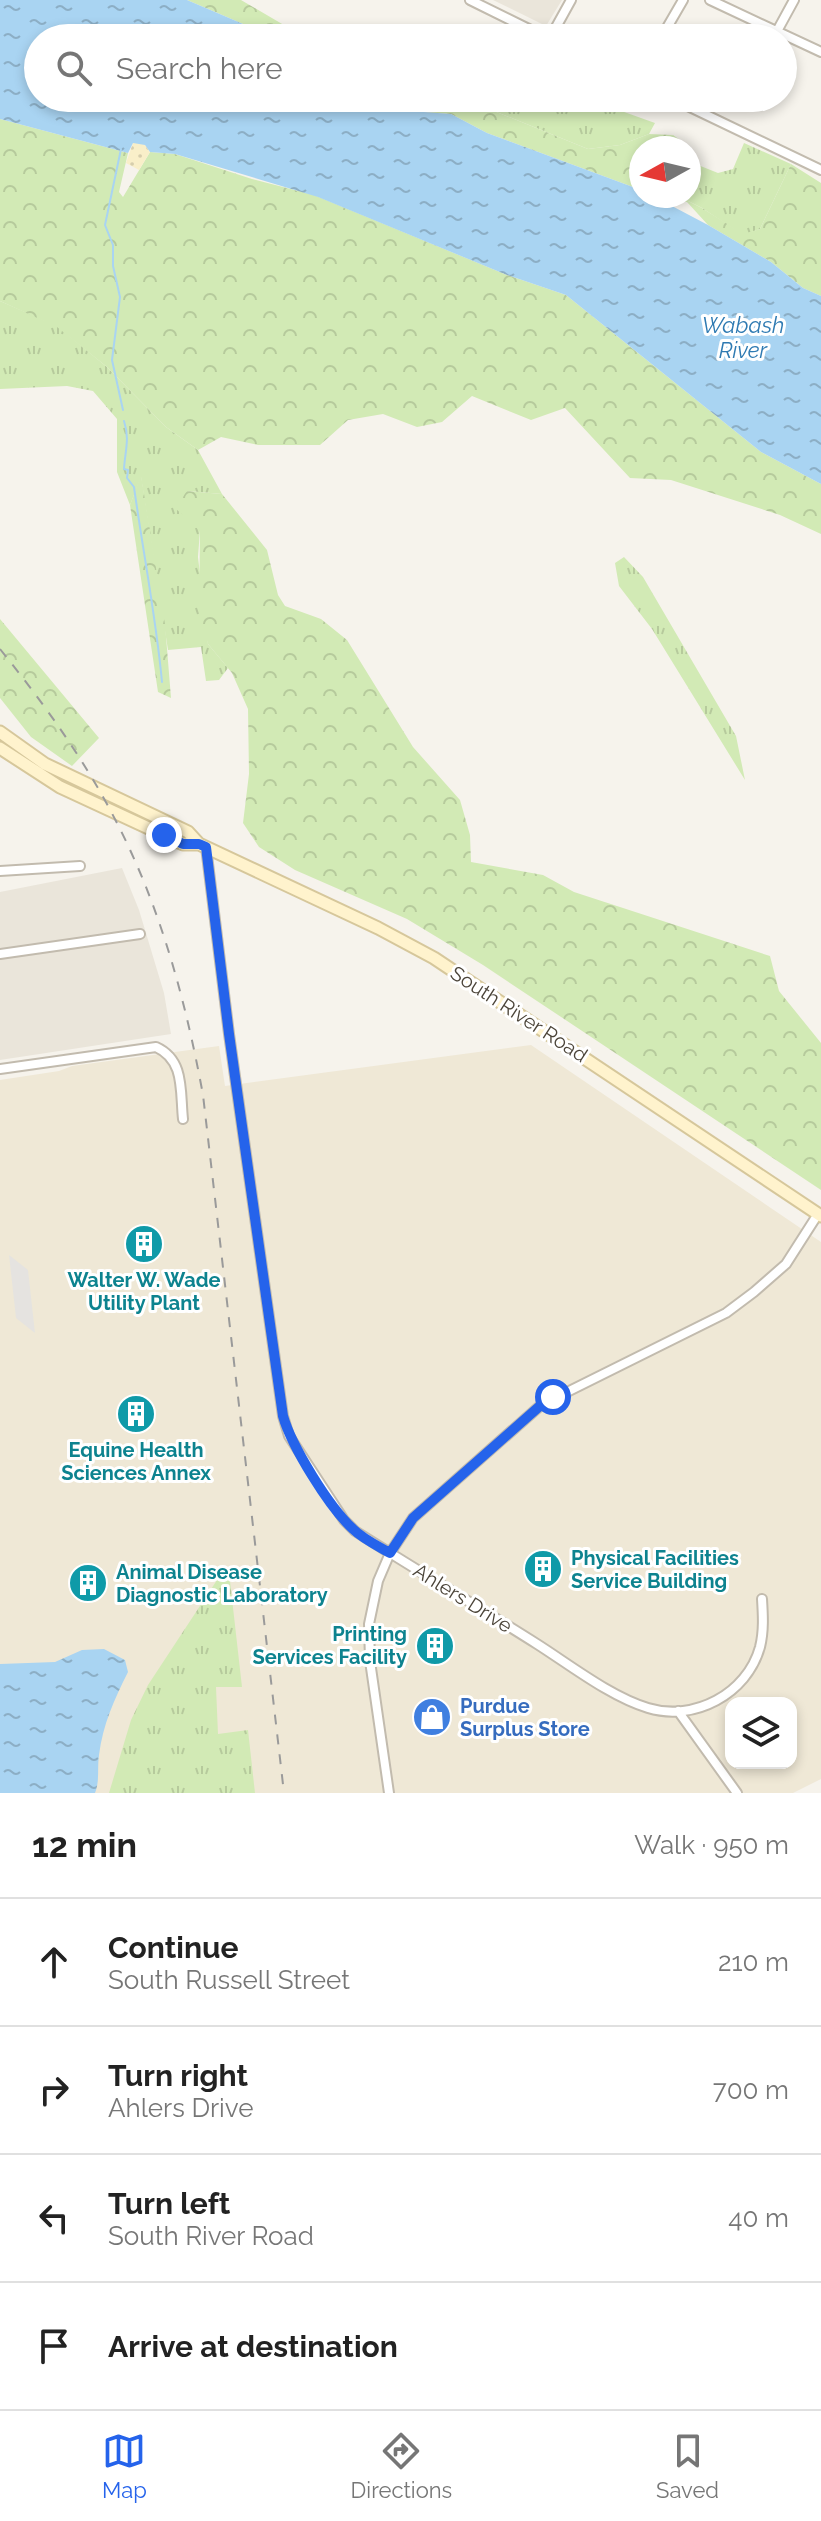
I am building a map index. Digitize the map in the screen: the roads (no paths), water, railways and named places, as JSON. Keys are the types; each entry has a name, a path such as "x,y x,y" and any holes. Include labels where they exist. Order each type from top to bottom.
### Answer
{"main road":[{"name":"South River Road","path":"0,732 45,764 188,832 202,845 434,958 820,1215"},
{"name":"South River Road","path":"0,748 60,787 183,844 202,845"}],"street":[{"path":"470,0 520,24"},
{"path":"557,24 571,0"},
{"path":"669,24 683,0"},
{"path":"710,0 758,24"},
{"path":"781,24 794,0"},
{"path":"797,42 821,52"},
{"path":"700,112 821,170"},
{"path":"809,164 821,159"},
{"name":"Ahlers Drive","path":"202,845 283,1416 289,1436 344,1520 355,1531 621,1695 650,1708 678,1711 712,1703 741,1682 759,1649 763,1630 762,1599"},
{"path":"0,871 80,866"},
{"path":"0,954 140,934"},
{"path":"0,1069 156,1047 168,1052 176,1062 183,1119"},
{"path":"389,1793 370,1661 369,1624 371,1603 390,1553 413,1518 541,1405 726,1313 786,1264 820,1215"},
{"path":"678,1711 737,1793"}],"water":[{"name":"Wabash River","path":"0,0 187,0 243,24 24,24 24,112 451,114 487,133 629,186 629,208 676,208 771,262 803,288 821,296 821,484 761,452 566,295 507,275 318,197 175,154 150,152 145,145 133,143 128,153 0,119"},
{"path":"104,1649 125,1660 128,1672 103,1733 95,1793 0,1793 0,1664 55,1662 82,1650"}],"waterway":[{"path":"121,149 105,225 113,245 113,266 120,297 112,360 123,410"},
{"path":"124,421 127,439 124,469 128,470 127,478 134,487 162,682"}],"railway":[{"path":"0,649 64,735 119,827 160,925 189,1026 203,1095 284,1793"}],"place":[{"name":"Walter W. Wade Utility Plant","path":"144,1244"},
{"name":"Equine Health Sciences Annex","path":"136,1414"},
{"name":"Physical Facilities Service Building","path":"543,1569"},
{"name":"Animal Disease Diagnostic Laboratory","path":"88,1583"},
{"name":"Printing Services Facility","path":"435,1646"},
{"name":"Purdue Surplus Store","path":"432,1717"}]}
